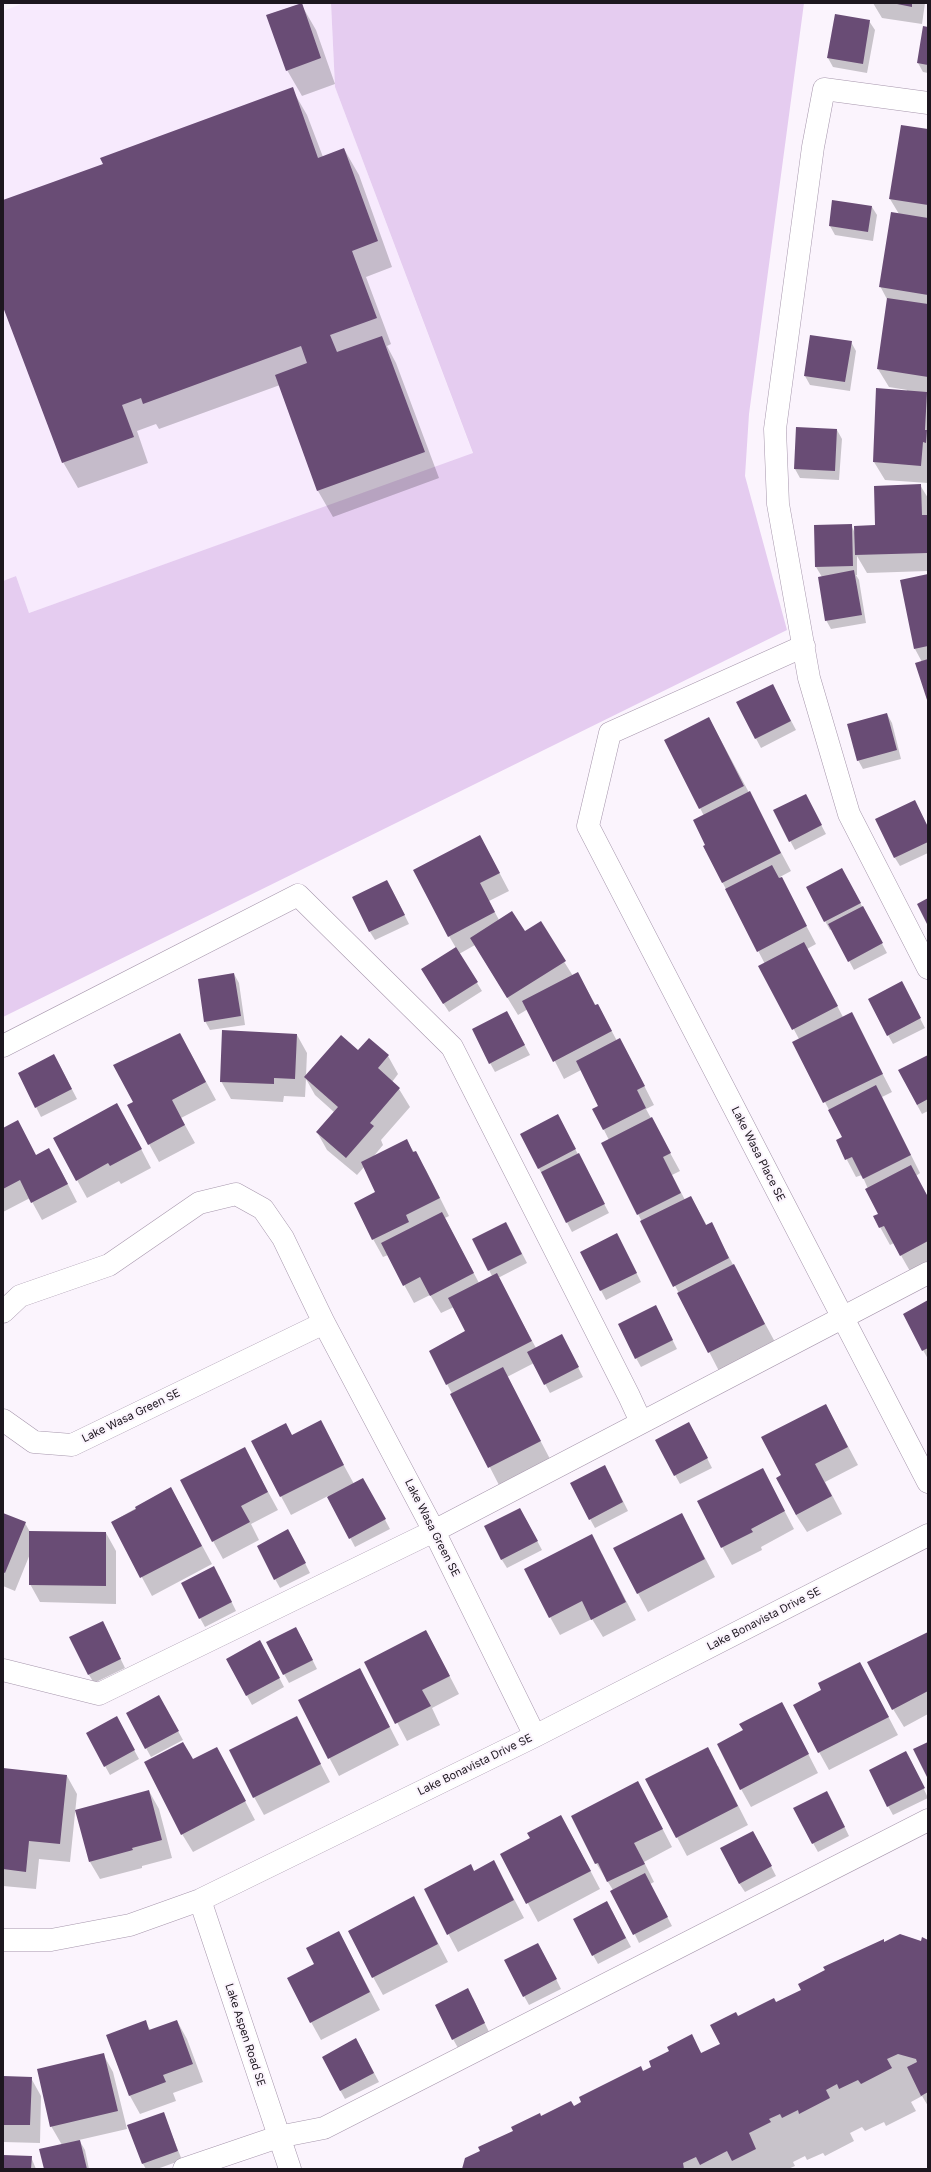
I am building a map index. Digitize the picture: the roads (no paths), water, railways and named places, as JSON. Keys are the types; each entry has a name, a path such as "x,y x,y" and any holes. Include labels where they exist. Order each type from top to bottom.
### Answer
{"street":[{"path":"928,104 824,89 813,147 775,429 778,504 809,678 849,814 928,968"},
{"name":"Lake Wasa Place SE","path":"804,646 610,733 588,826 928,1482"},
{"path":"3,1046 298,895 452,1047 641,1422"},
{"name":"Lake Wasa Green SE","path":"3,1312 20,1296 109,1265 199,1204 236,1194 263,1209 283,1238 324,1323 434,1531 535,1736"},
{"path":"3,1670 99,1694 434,1531 928,1273"},
{"name":"Lake Wasa Green SE","path":"3,1420 34,1442 72,1445 324,1323"},
{"name":"Lake Bonavista Drive SE","path":"3,1940 51,1940 130,1925 200,1900 535,1736 928,1535"},
{"path":"184,2169 278,2137 324,2128 928,1820"},
{"name":"Lake Aspen Road SE","path":"200,1900 278,2137 290,2169"}]}
